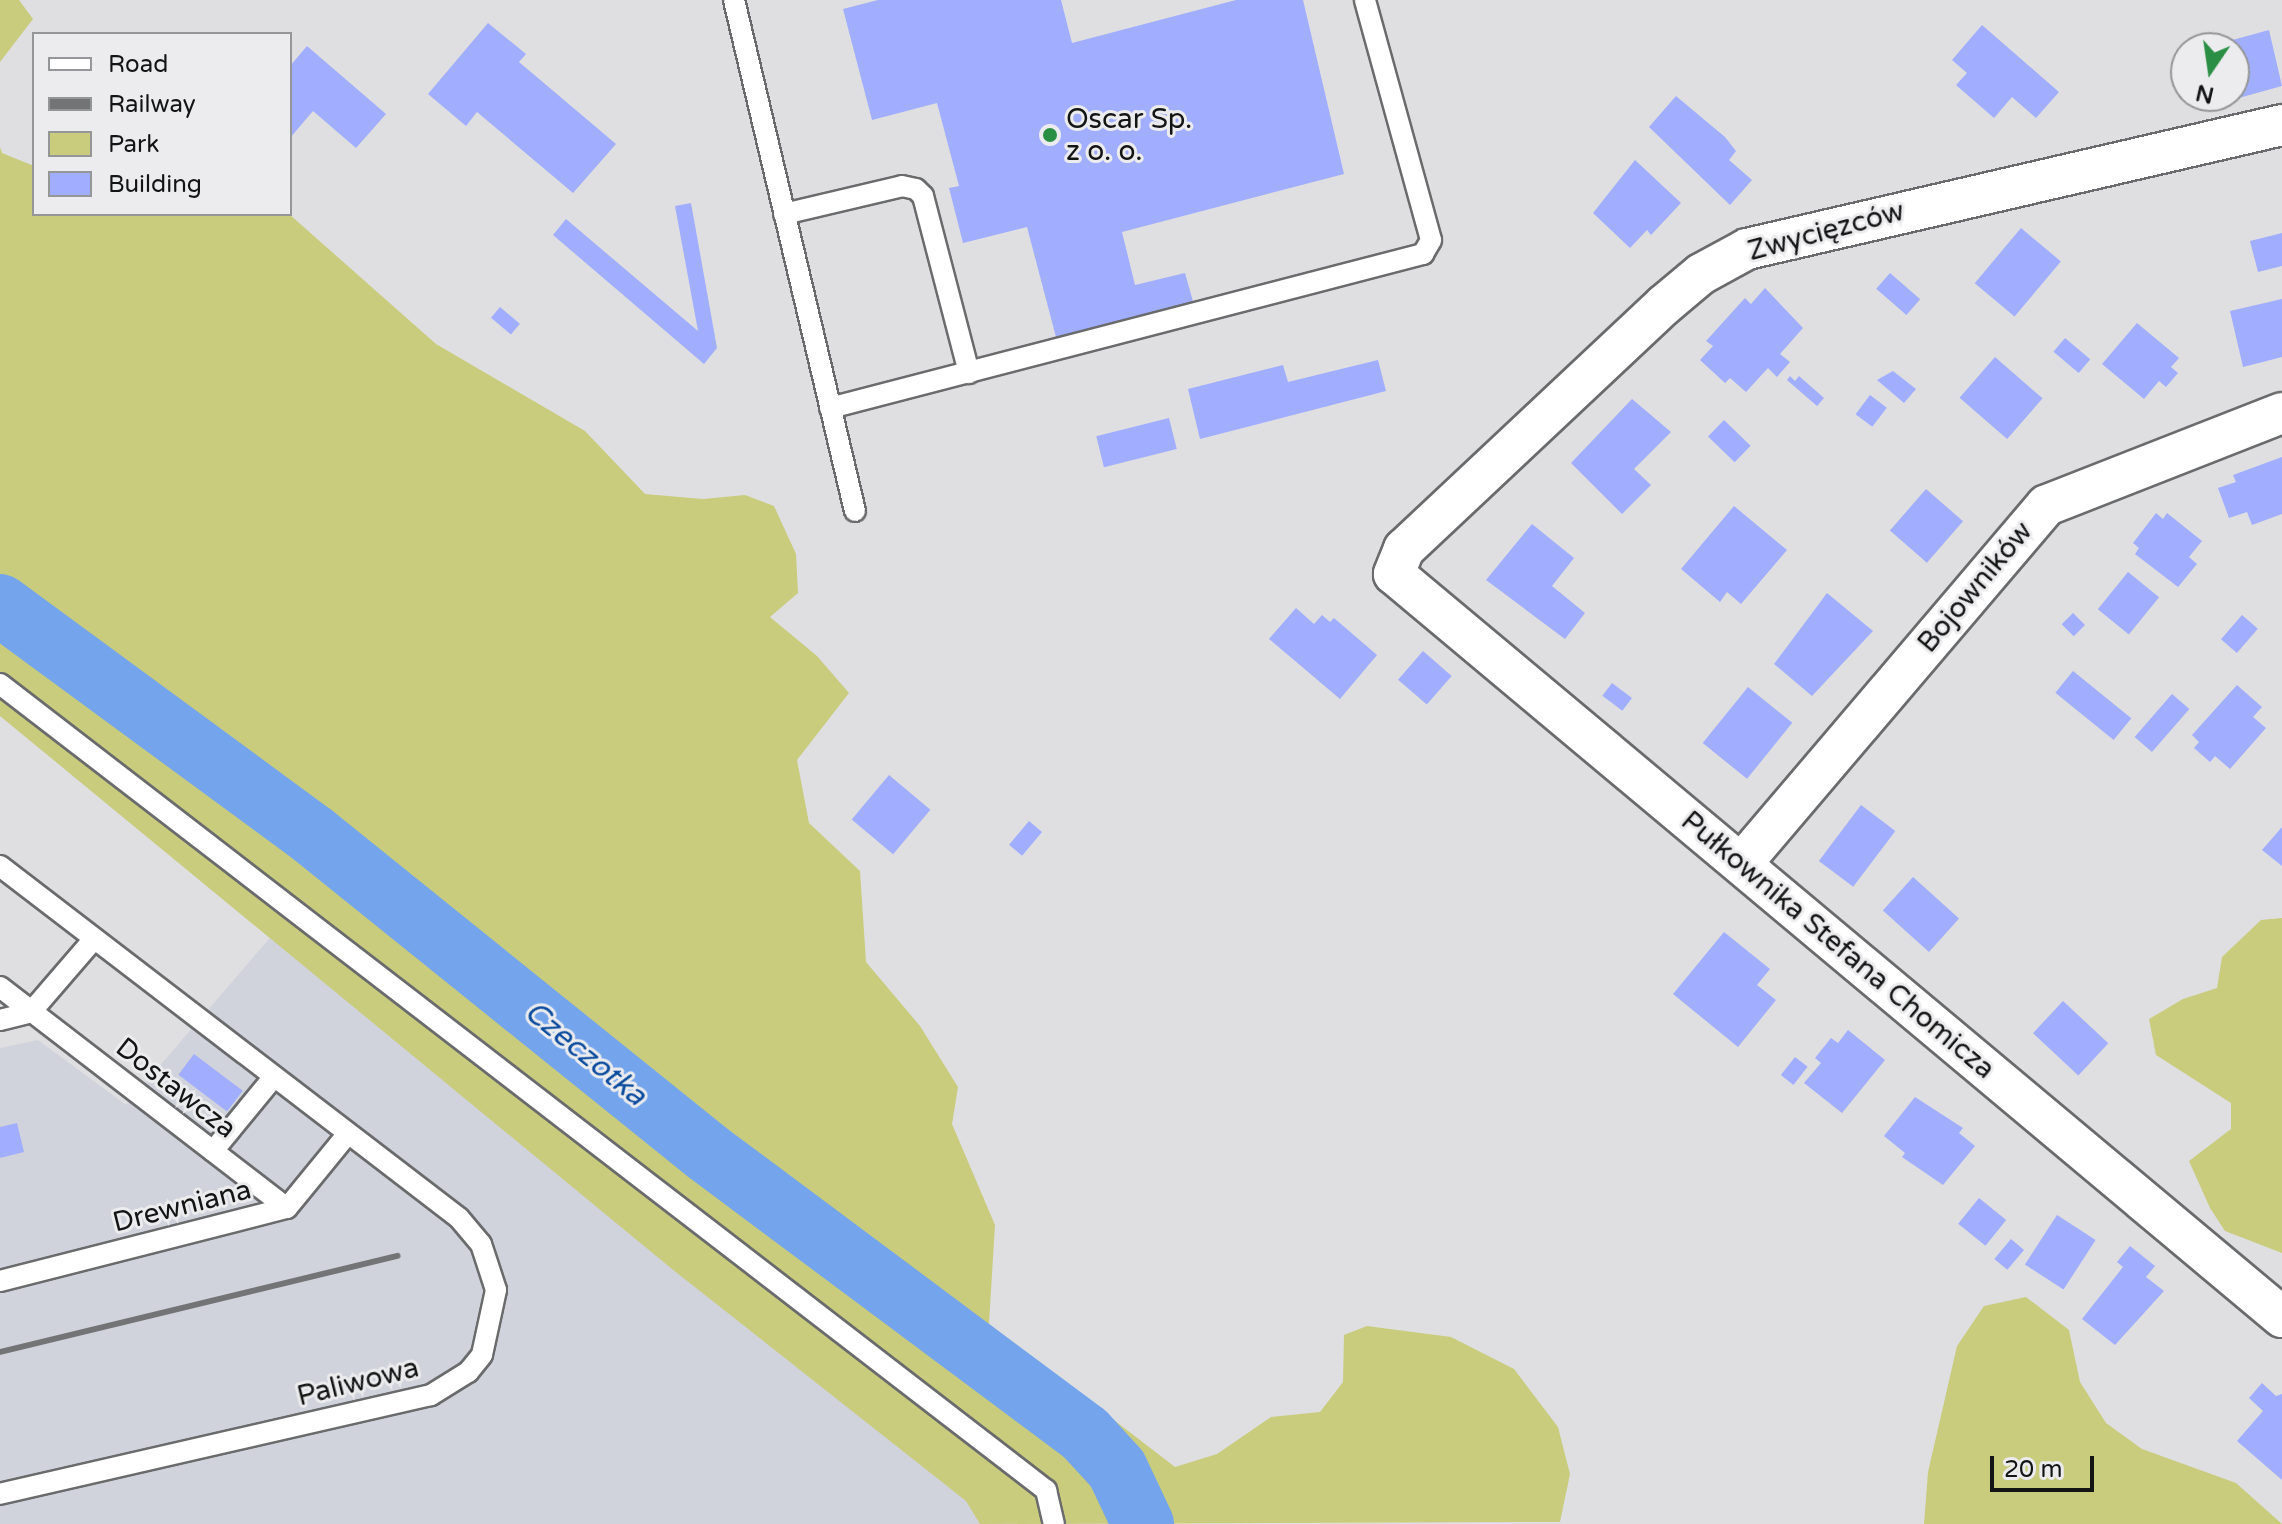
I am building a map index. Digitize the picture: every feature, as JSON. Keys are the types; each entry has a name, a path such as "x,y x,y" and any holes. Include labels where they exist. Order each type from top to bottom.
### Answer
{"street":[{"name":"Zwycięzców","path":"1394,574 1404,549 1664,305 1701,274 1747,249 2282,125"},
{"name":"Bojowników","path":"1742,863 2047,505 2282,413"},
{"name":"Pułkownika Stefana Chomicza","path":"1394,574 2282,1317"}],"lane":[{"path":"734,0 855,511"},
{"path":"830,408 1423,254 1431,240 1365,0"},
{"path":"784,214 902,186 916,189 923,196 969,373"},
{"path":"0,684 1046,1490 1054,1524"},
{"path":"0,866 346,1136"},
{"path":"0,1020 31,1012 94,939"},
{"name":"Dostawcza","path":"0,987 287,1208"},
{"path":"213,1151 273,1078"},
{"name":"Drewniana","path":"0,1281 287,1208 346,1136"},
{"name":"Paliwowa","path":"0,1494 431,1395 468,1372 482,1355 495,1311 491,1266 481,1244 459,1218 346,1136"}],"shaded area":[{"path":"281,925 1029,1524 0,1524 0,1048 38,1040 126,1105"}],"green space":[{"path":"0,0 19,0 33,19 0,62"},
{"path":"0,147 2,153 32,165 32,216 291,216 436,344 585,431 645,494 703,499 745,495 774,506 796,554 798,593 770,617 817,656 849,693 797,760 809,823 860,871 866,962 920,1026 958,1087 952,1124 995,1225 989,1324 1175,1467 1217,1454 1271,1417 1320,1412 1343,1382 1344,1335 1367,1326 1451,1337 1514,1369 1558,1427 1570,1474 1560,1522 980,1524 966,1501 672,1269 0,716"},
{"path":"2282,918 2282,1253 2225,1231 2210,1208 2189,1161 2231,1129 2231,1103 2156,1055 2149,1019 2183,999 2217,988 2222,957 2261,920"},
{"path":"2026,1297 2069,1330 2080,1382 2106,1423 2142,1449 2236,1483 2282,1524 1924,1524 1928,1472 1957,1346 1984,1306"}],"building":[{"path":"878,0 1061,0 1072,43 1236,0 1303,0 1344,174 1122,232 1135,285 1185,273 1194,305 1057,341 1027,227 963,243 949,188 959,186 937,103 872,120 843,9"},
{"path":"488,23 526,54 519,62 616,144 573,193 477,112 466,126 428,94"},
{"path":"1982,25 2059,92 2036,118 2012,97 1994,118 1956,85 1967,73 1952,60"},
{"path":"2269,30 2282,86 2250,95 2250,35"},
{"path":"307,46 386,114 356,148 313,111 292,136 292,64"},
{"path":"1676,96 1725,137 1736,151 1729,160 1752,180 1730,205 1649,127"},
{"path":"1635,160 1681,203 1651,235 1647,230 1630,248 1593,213"},
{"path":"691,203 717,348 704,364 553,235 566,219 698,331 675,206"},
{"path":"2021,228 2061,261 2015,317 1975,283"},
{"path":"2282,233 2282,266 2258,272 2250,241"},
{"path":"1890,273 1920,299 1906,315 1876,289"},
{"path":"1765,288 1803,328 1780,354 1790,362 1777,377 1768,368 1746,392 1730,378 1725,383 1700,360 1713,346 1706,341 1745,298 1751,304"},
{"path":"2282,299 2282,357 2243,367 2230,311"},
{"path":"500,307 520,324 511,334 491,318"},
{"path":"2137,323 2179,358 2171,367 2178,373 2166,387 2159,381 2144,399 2102,364"},
{"path":"2065,338 2090,359 2079,373 2053,352"},
{"path":"1995,357 2043,398 2007,439 1960,398"},
{"path":"1378,360 1386,391 1200,439 1188,389 1283,365 1288,382"},
{"path":"1893,371 1916,389 1904,403 1877,380"},
{"path":"1790,376 1795,381 1799,376 1824,398 1817,406 1787,380"},
{"path":"1870,395 1887,408 1872,427 1856,414"},
{"path":"1632,399 1671,432 1634,469 1651,485 1622,514 1571,463"},
{"path":"1169,418 1177,449 1104,467 1096,436"},
{"path":"1724,420 1751,446 1735,462 1708,437"},
{"path":"2282,457 2282,514 2252,525 2247,512 2229,518 2218,488 2236,482 2233,475"},
{"path":"1926,489 1963,521 1927,563 1890,531"},
{"path":"1734,506 1787,550 1741,604 1727,592 1720,602 1681,569"},
{"path":"2156,513 2163,519 2167,513 2202,541 2189,557 2197,564 2178,587 2135,554 2139,548 2133,543"},
{"path":"1532,524 1574,558 1552,586 1585,613 1565,639 1486,580"},
{"path":"2128,572 2159,597 2129,634 2098,609"},
{"path":"1827,593 1873,631 1812,696 1774,664"},
{"path":"1296,608 1314,624 1322,615 1330,622 1334,618 1377,655 1340,699 1269,639"},
{"path":"2073,613 2085,625 2074,636 2062,624"},
{"path":"2242,615 2258,629 2237,653 2221,639"},
{"path":"1423,651 1452,676 1427,705 1398,680"},
{"path":"2073,671 2131,718 2114,740 2055,693"},
{"path":"1612,683 1632,698 1622,711 1602,696"},
{"path":"2237,685 2262,707 2253,717 2266,728 2230,769 2215,756 2210,762 2194,748 2199,742 2192,735"},
{"path":"1748,687 1792,723 1747,779 1703,743"},
{"path":"2172,694 2189,709 2152,752 2135,737"},
{"path":"889,775 930,810 893,854 852,819"},
{"path":"1861,805 1895,831 1853,887 1819,861"},
{"path":"1029,821 1042,832 1022,856 1009,845"},
{"path":"2282,827 2282,866 2262,850"},
{"path":"1913,877 1959,918 1929,952 1883,910"},
{"path":"1724,932 1770,969 1757,985 1776,1000 1738,1047 1673,994"},
{"path":"2063,1001 2108,1043 2078,1075 2033,1033"},
{"path":"1848,1030 1885,1060 1842,1113 1804,1083 1821,1063 1815,1058 1831,1038 1838,1043"},
{"path":"194,1054 243,1091 227,1111 178,1075"},
{"path":"1795,1057 1808,1067 1793,1085 1781,1075"},
{"path":"1915,1097 1963,1128 1959,1133 1975,1146 1943,1185 1902,1157 1905,1153 1884,1136"},
{"path":"17,1123 24,1152 0,1158 0,1127"},
{"path":"1979,1198 2006,1220 1985,1246 1958,1224"},
{"path":"2057,1215 2096,1240 2063,1290 2025,1264"},
{"path":"2011,1239 2024,1250 2007,1270 1994,1259"},
{"path":"2130,1246 2155,1266 2146,1277 2164,1291 2115,1345 2082,1319 2123,1267 2117,1262"},
{"path":"2262,1383 2276,1396 2282,1394 2282,1480 2237,1441 2263,1411 2249,1398"}],"waterway":[{"name":"Czeczotka","path":"0,605 313,835 708,1153 1085,1434 1117,1469 1143,1524"}],"railway":[{"path":"0,1352 398,1256"}],"place":[{"name":"Oscar Sp. z o. o.","path":"1050,135"}]}
